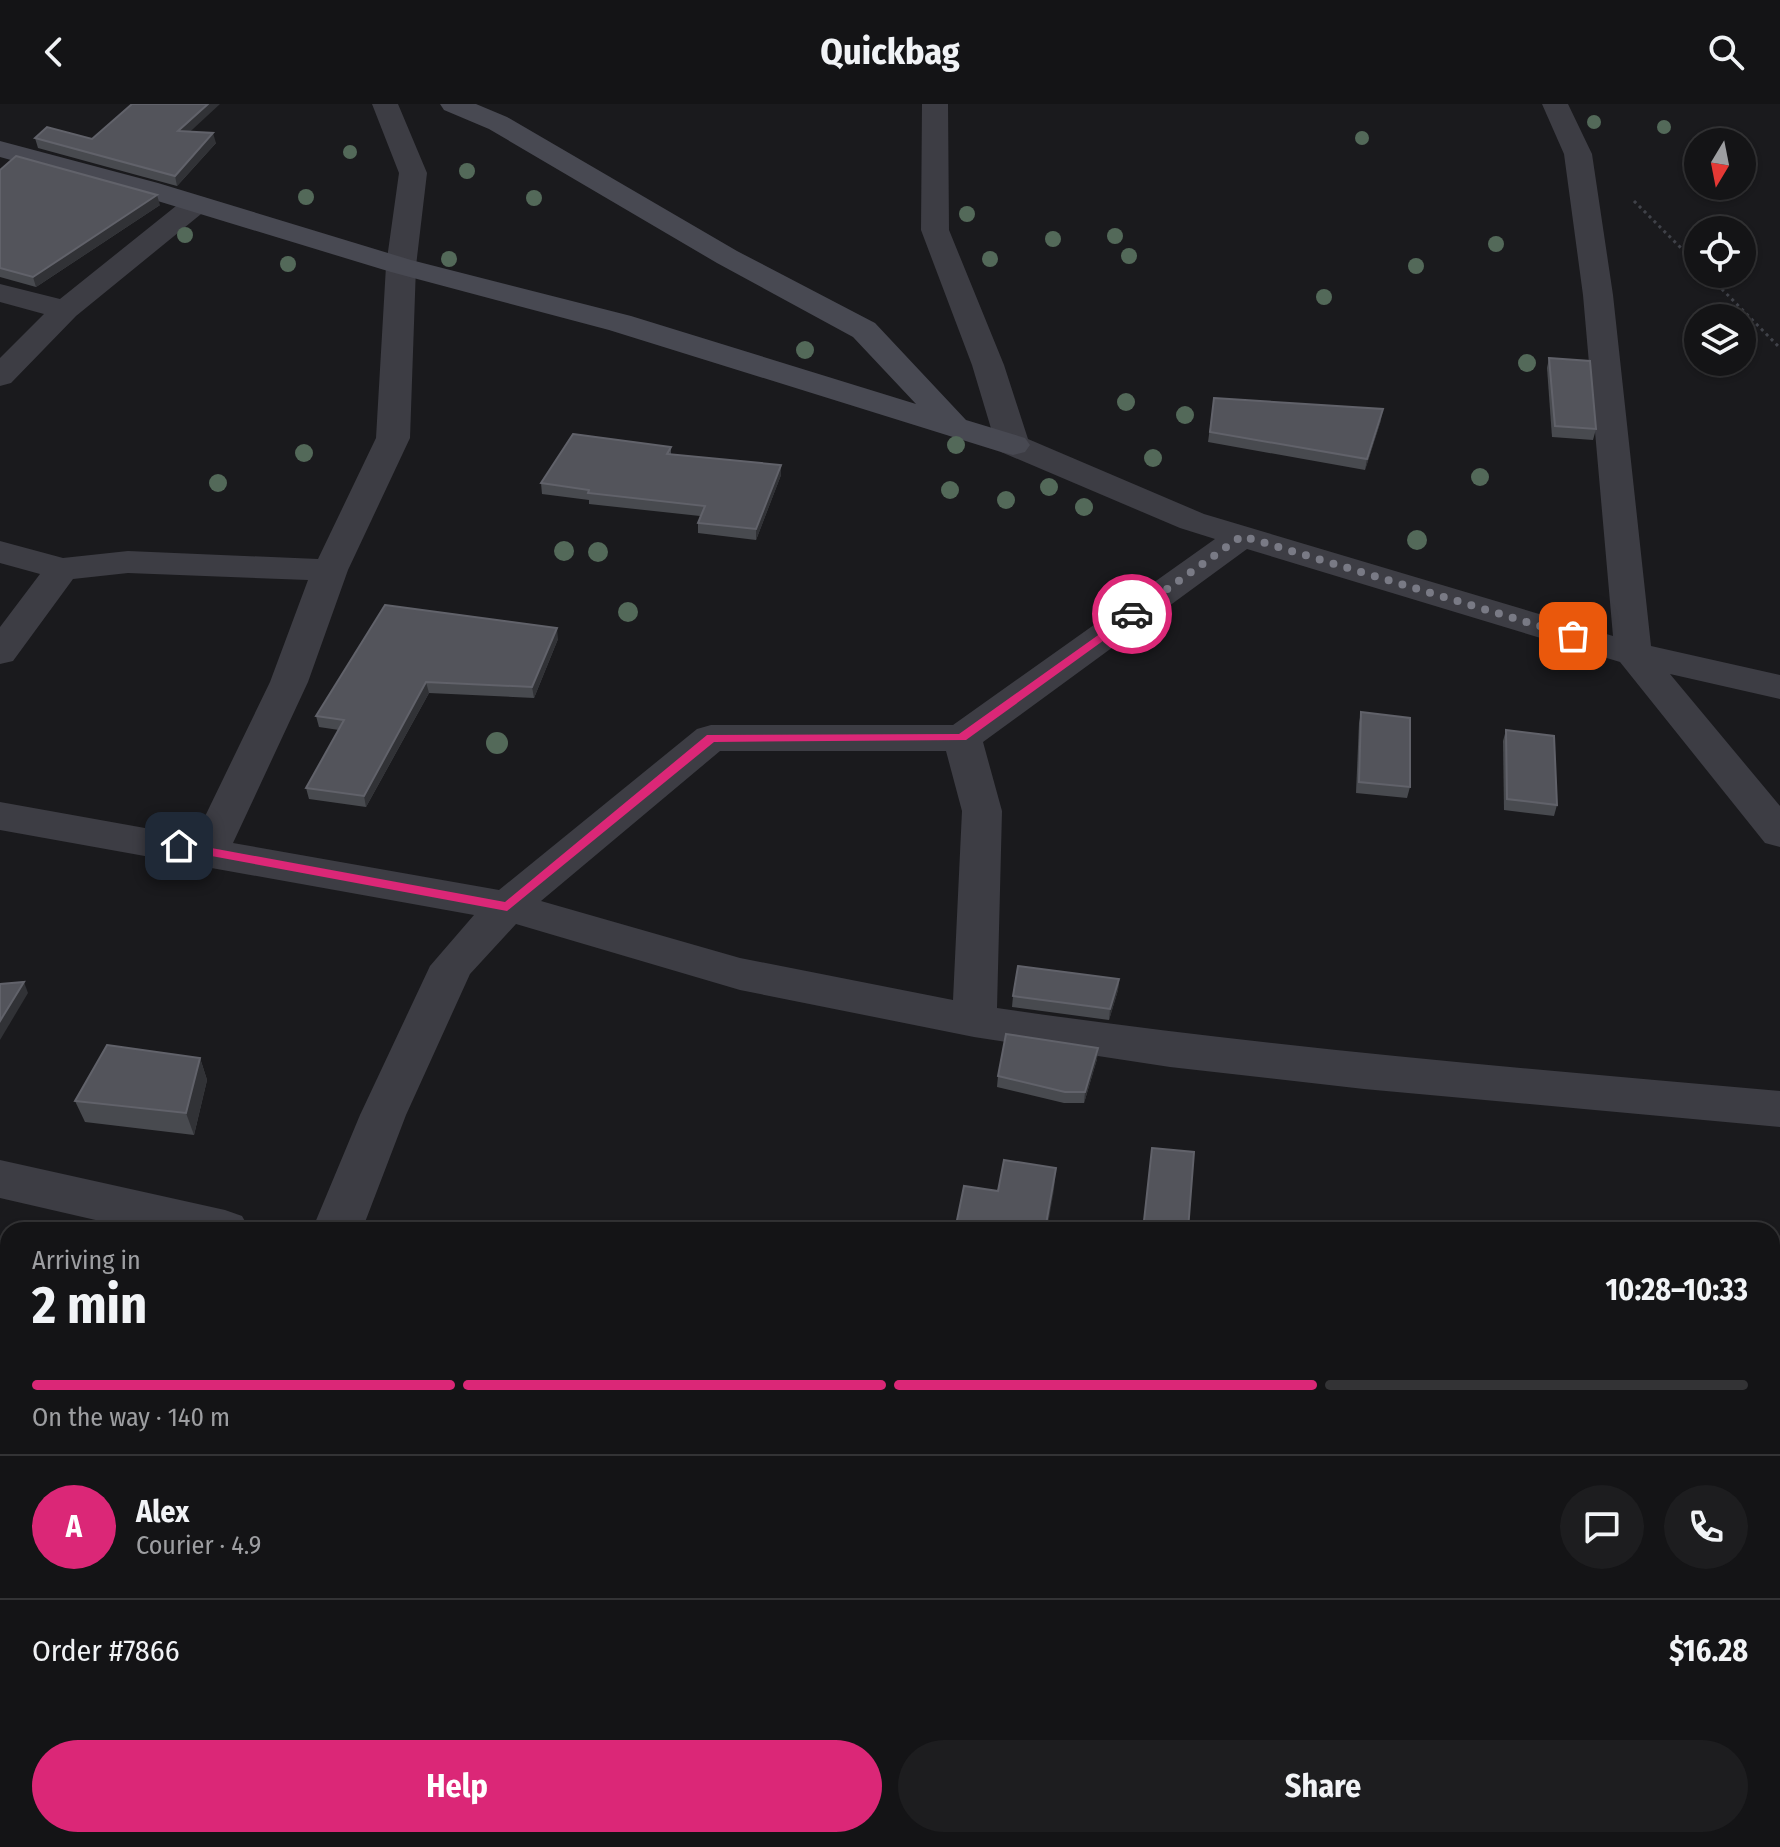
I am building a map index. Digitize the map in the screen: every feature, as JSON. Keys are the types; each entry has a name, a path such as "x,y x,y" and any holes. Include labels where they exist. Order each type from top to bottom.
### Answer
{"street":[{"path":"209,851 289,682 330,570 393,438 401,266 413,173 385,104"},
{"path":"453,104 498,123 727,257 864,330 955,427"},
{"path":"935,104 935,230 988,365 1013,445"},
{"path":"1555,104 1578,154 1598,295 1633,654 1780,833"},
{"path":"0,149 401,266 620,323 1013,445 1192,521 1633,654 1780,687"},
{"path":"0,376 65,310 196,204"},
{"path":"0,293 65,310"},
{"path":"340,1222 383,1115 452,966 507,906 711,738 962,738 1242,536"},
{"path":"0,552 62,569 128,562 330,570"},
{"path":"0,653 62,569"},
{"path":"962,738 982,811 974,1021"},
{"path":"0,816 507,906 740,974 974,1021 1170,1050 1364,1072 1780,1109"},
{"path":"0,1179 190,1222"}],"path":[{"path":"1578,154 1631,198 1684,251"},
{"path":"1721,288 1780,348"}],"building":[{"path":"132,104 208,104 178,131 213,133 175,176 35,138 47,127 92,139"},
{"path":"16,156 157,195 33,277 0,268 0,170"},
{"path":"1549,358 1590,361 1596,429 1555,426"},
{"path":"1214,398 1383,409 1367,459 1210,432"},
{"path":"573,434 671,447 667,454 781,465 756,529 698,523 705,506 588,493 589,490 541,483"},
{"path":"385,605 557,628 532,687 426,682 364,796 306,788 344,720 316,716"},
{"path":"1361,712 1410,718 1410,787 1359,782"},
{"path":"1506,730 1554,736 1557,805 1507,799"},
{"path":"1018,966 1119,979 1110,1009 1013,996"},
{"path":"24,982 0,1021 0,984"},
{"path":"1006,1034 1098,1048 1085,1092 1065,1092 998,1076"},
{"path":"107,1045 200,1058 186,1113 75,1101"},
{"path":"1152,1148 1194,1152 1189,1222 1144,1222"},
{"path":"1004,1160 1056,1168 1046,1222 957,1222 964,1186 998,1191"}],"way so far":[{"path":"1132,614 1242,536 1573,636"}],"route":[{"path":"179,846 507,906 711,738 962,738 1132,614"}]}
